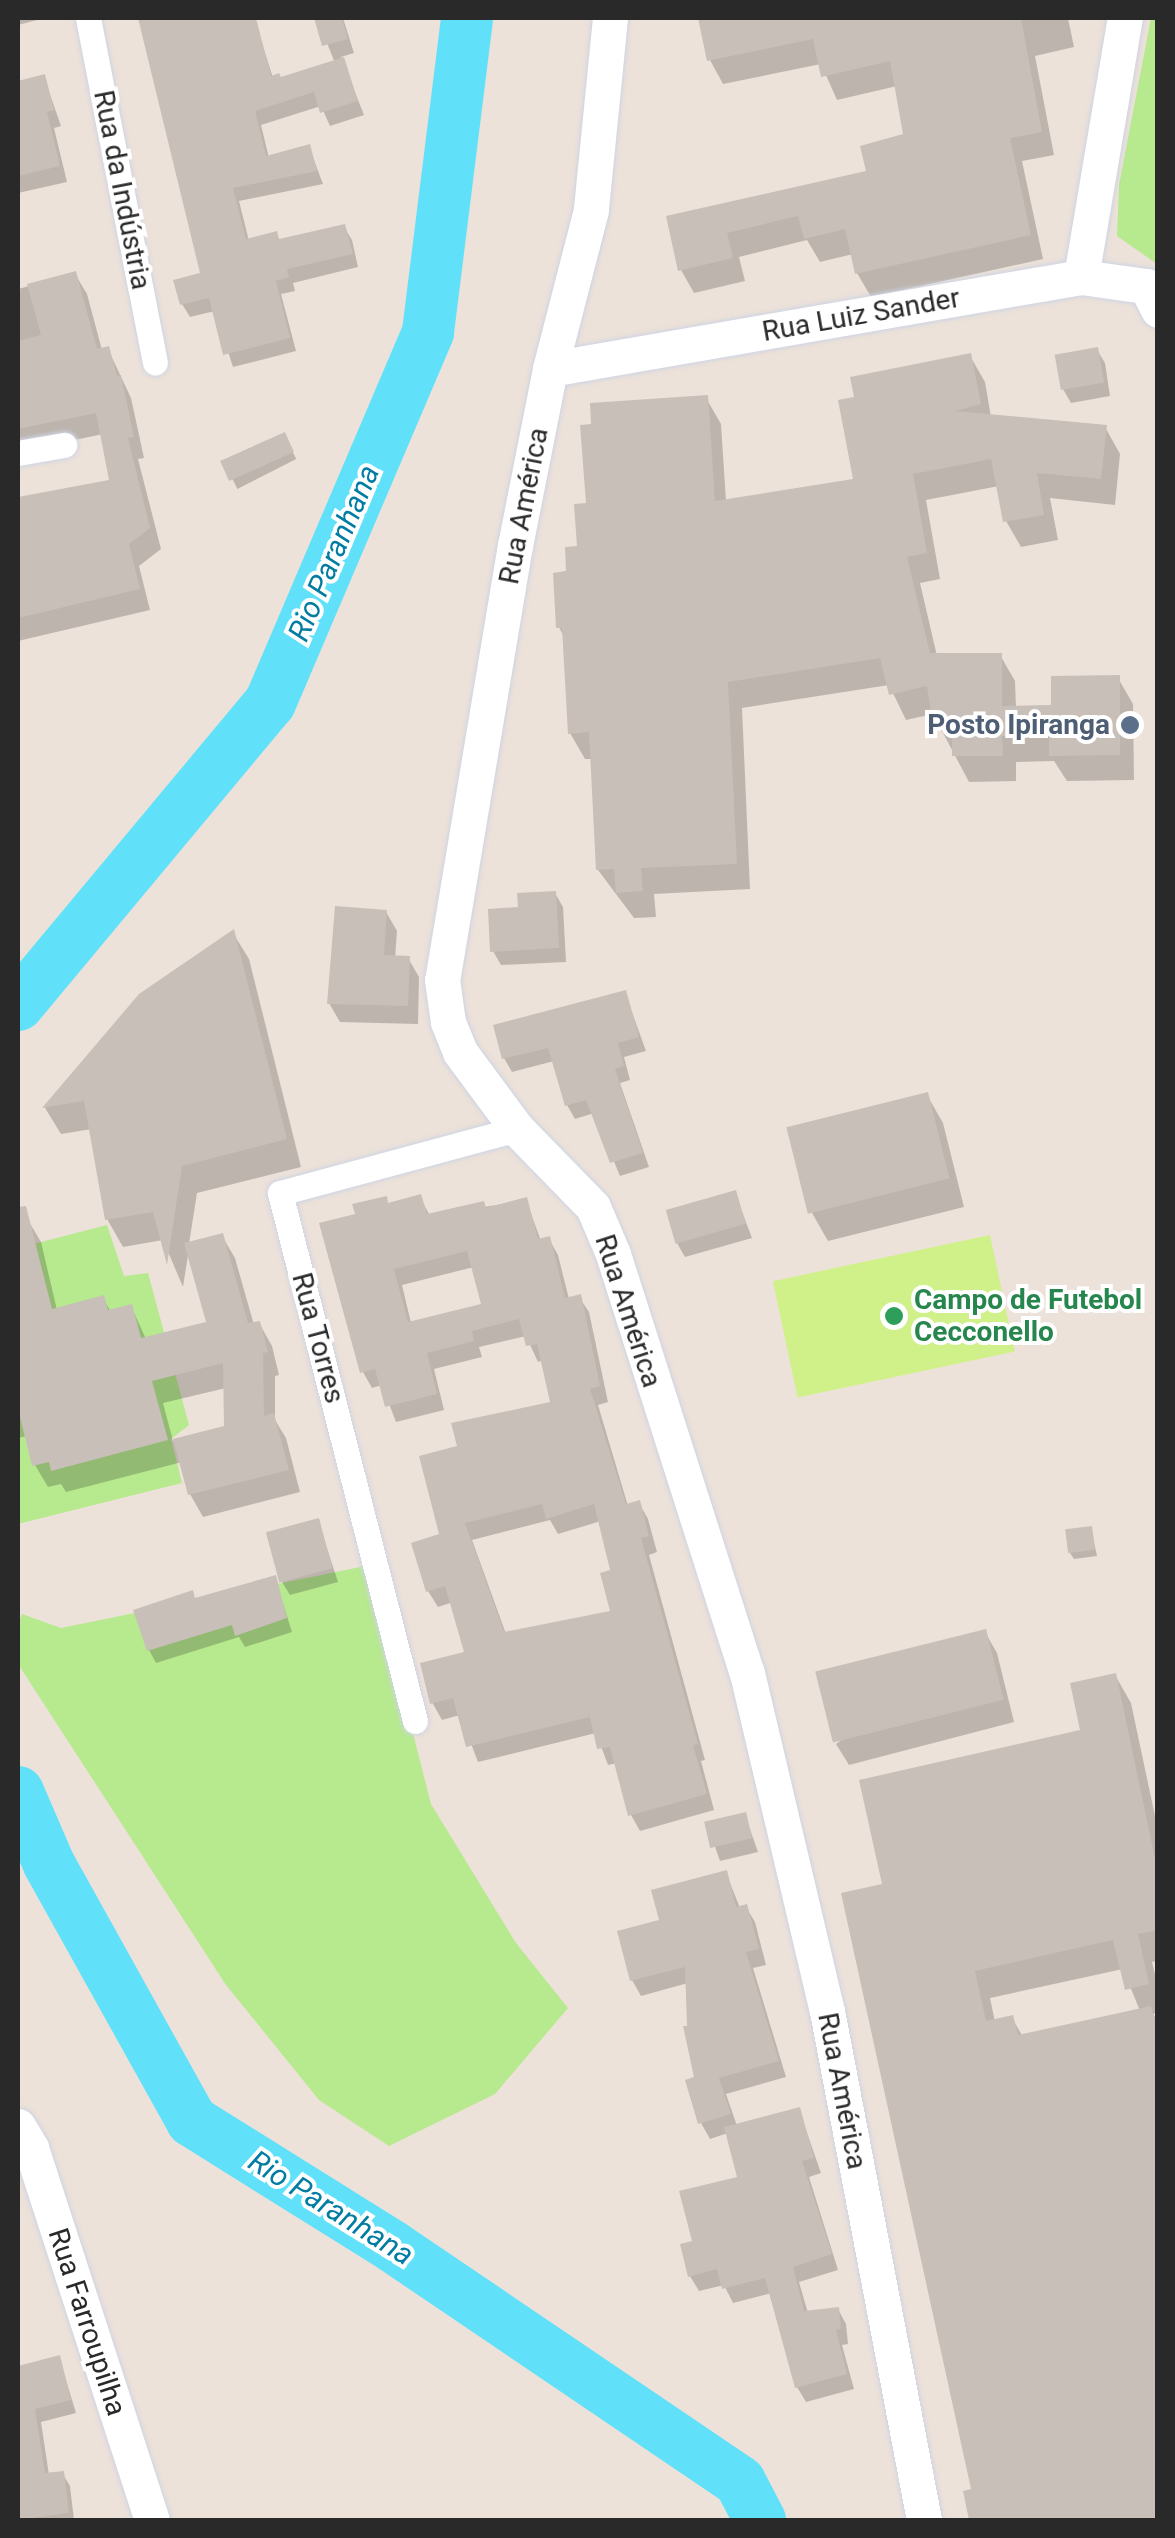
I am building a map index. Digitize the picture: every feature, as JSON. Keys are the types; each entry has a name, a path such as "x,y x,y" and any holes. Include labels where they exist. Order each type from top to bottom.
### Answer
{"street":[{"name":"Rua da Indústria","path":"88,18 156,363"},
{"name":"Rua América","path":"610,18 591,210 550,369 442,980 448,1022 460,1052 517,1129 593,1207 600,1222 747,1673 827,2011 924,2520"},
{"path":"1081,278 1125,18"},
{"name":"Rua Luiz Sander","path":"550,369 1081,278 1146,286 1158,310"},
{"path":"18,453 64,445"},
{"name":"Rua Torres","path":"415,1721 280,1193 517,1129"},
{"name":"Rua Farroupilha","path":"18,2126 31,2148 152,2520"}],"green space":[{"path":"1151,18 1158,18 1157,264 1117,236 1119,185"},
{"path":"107,1225 124,1276 148,1273 189,1425 171,1439 182,1483 18,1524 18,1248"},
{"name":"Campo de Futebol Cecconello","path":"990,1235 1015,1351 798,1398 773,1281"},
{"path":"370,1565 431,1804 516,1943 568,2008 495,2094 389,2146 319,2100 226,1985 18,1664 18,1624 22,1614 61,1628"}],"building":[{"path":"138,18 256,18 271,76 279,73 281,77 344,57 358,101 320,113 314,92 255,111 266,156 310,144 317,171 233,188 246,239 277,231 279,239 345,224 353,254 287,269 289,277 276,281 290,338 223,355 209,298 180,305 173,280 200,273"},
{"path":"314,18 342,18 348,39 322,46"},
{"path":"698,18 1021,18 1042,132 1010,138 1031,235 855,274 845,229 804,239 798,216 727,233 733,258 678,271 666,216 866,171 860,146 903,134 890,61 821,77 813,39 707,61"},
{"path":"45,74 54,110 47,112 60,166 18,176 18,81"},
{"path":"76,271 97,349 109,346 117,376 121,375 134,437 128,438 150,528 129,544 140,589 18,618 18,497 109,480 96,413 18,429 18,341 41,335 27,284"},
{"path":"1098,347 1104,382 1061,390 1055,355"},
{"path":"971,353 981,404 955,411 1107,425 1101,479 1037,473 1044,515 1003,522 991,459 913,474 927,553 907,557 930,653 1002,653 1002,706 1051,705 1051,676 1120,675 1120,755 1049,756 1049,736 1002,736 1003,756 952,756 952,722 933,725 927,686 889,695 880,658 728,682 737,864 641,868 643,891 616,893 614,869 596,870 589,732 568,734 562,628 556,628 553,573 566,571 565,547 577,546 574,504 586,503 580,425 591,424 590,403 708,395 715,501 853,479 838,400 854,397 850,377"},
{"path":"285,432 294,452 229,481 220,461"},
{"path":"556,891 559,948 490,952 488,909 518,907 517,893"},
{"path":"335,906 387,910 384,955 410,956 408,1006 327,1004"},
{"path":"234,929 287,1139 182,1166 167,1265 153,1212 105,1220 84,1101 42,1108 139,994"},
{"path":"626,990 639,1037 618,1043 624,1066 615,1069 643,1153 610,1163 586,1100 565,1106 548,1048 502,1059 493,1025"},
{"path":"928,1092 950,1178 808,1214 786,1127"},
{"path":"736,1190 746,1224 675,1244 666,1210"},
{"path":"421,1194 427,1214 484,1201 486,1208 527,1197 538,1239 550,1236 565,1298 581,1294 600,1386 590,1389 626,1504 640,1500 649,1536 641,1538 698,1744 693,1745 707,1794 628,1816 610,1747 597,1749 590,1717 466,1747 453,1698 430,1704 420,1663 464,1652 445,1586 426,1592 411,1543 439,1534 419,1456 457,1446 451,1423 550,1402 537,1344 526,1346 519,1319 472,1331 474,1341 427,1353 437,1394 385,1407 375,1369 360,1373 319,1223 355,1214 352,1204 387,1196 388,1203","holes":["467,1251 481,1304 408,1322 394,1269","542,1504 546,1519 594,1504 610,1570 600,1573 610,1611 504,1632 465,1523"]},
{"path":"26,1206 52,1309 104,1295 108,1310 132,1304 141,1338 206,1322 184,1243 223,1233 248,1323 260,1321 268,1352 263,1353 264,1416 274,1413 289,1470 188,1495 173,1439 224,1426 223,1363 152,1381 168,1440 51,1471 49,1462 32,1466 18,1409 18,1207"},
{"path":"319,1518 332,1568 279,1582 266,1532"},
{"path":"1092,1526 1095,1550 1068,1553 1065,1529"},
{"path":"276,1575 287,1618 235,1636 232,1625 147,1651 133,1610 193,1590 195,1598"},
{"path":"986,1629 1004,1700 833,1742 815,1672"},
{"path":"1116,1673 1158,1873 1158,1930 1138,1934 1149,1984 1125,1990 1113,1940 975,1971 986,2021 1013,2015 1018,2035 1151,2006 1158,2034 1158,2520 969,2520 963,2491 971,2489 841,1893 882,1884 859,1780 1080,1730 1070,1683"},
{"path":"746,1812 752,1838 710,1848 704,1822"},
{"path":"727,1870 736,1907 747,1904 759,1949 746,1952 779,2061 719,2078 731,2114 698,2124 685,2080 694,2077 683,2026 687,2026 685,1967 630,1981 617,1931 659,1920 651,1890"},
{"path":"800,2107 814,2158 802,2161 832,2254 793,2267 804,2311 839,2307 841,2329 836,2330 847,2374 795,2388 765,2278 722,2289 717,2269 688,2277 680,2244 692,2241 679,2191 737,2177 724,2127"},
{"path":"60,2355 71,2400 35,2409 45,2473 64,2471 69,2513 18,2520 18,2366"}],"waterway":[{"name":"Rio Paranhana","path":"18,1005 270,703 428,332 467,18"},
{"name":"Rio Paranhana","path":"18,1792 49,1864 192,2121 392,2246 740,2482 760,2520"}],"place":[{"name":"Posto Ipiranga","path":"1130,725"},
{"name":"Campo de Futebol Cecconello","path":"894,1316"}]}
